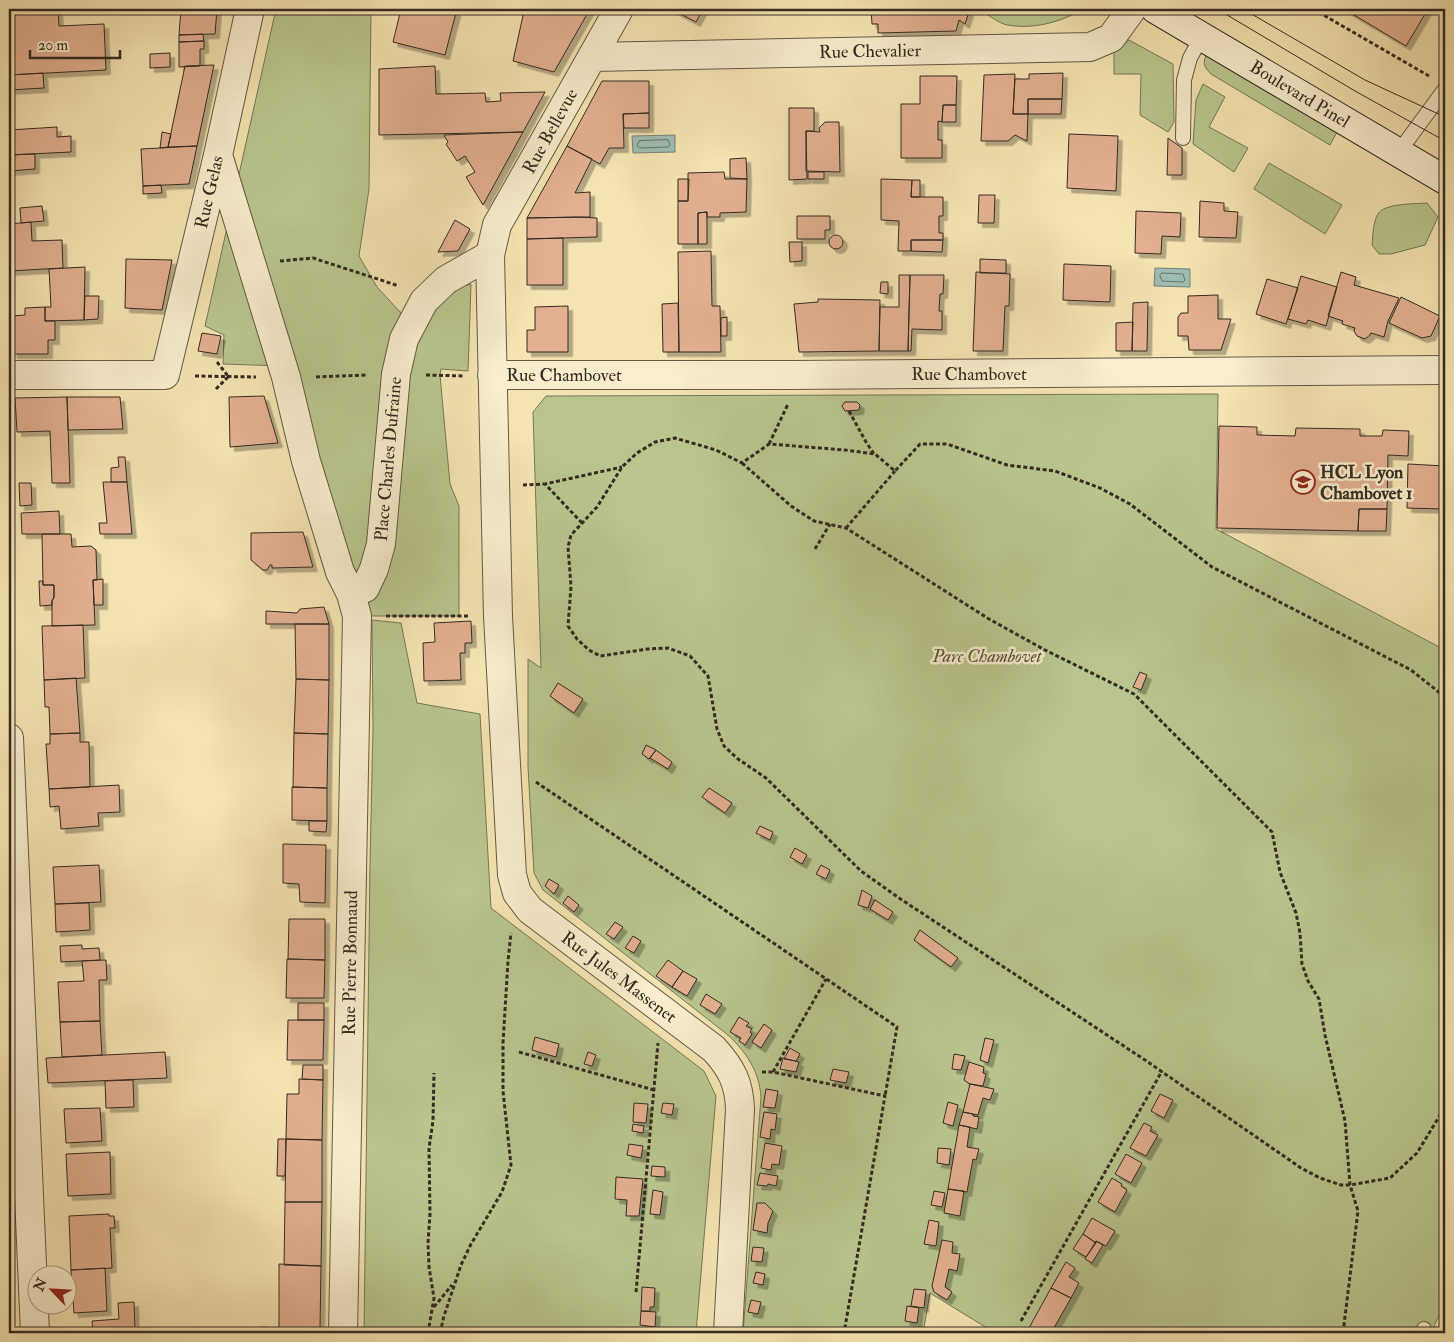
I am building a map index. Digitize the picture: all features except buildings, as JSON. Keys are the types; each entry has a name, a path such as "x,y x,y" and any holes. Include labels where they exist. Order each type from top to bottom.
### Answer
{"street":[{"name":"Rue Gelas","path":"9,374 165,375 218,155 250,9"},
{"name":"Rue Bellevue","path":"490,255 497,225 618,9"},
{"name":"Rue Chevalier","path":"592,57 1090,47 1111,38 1132,9"},
{"name":"Boulevard Pinel","path":"1155,9 1398,153 1444,176"},
{"path":"218,155 286,378 306,461 340,572 354,605"},
{"path":"490,255 479,375 498,616"},
{"name":"Place Charles Dufraine","path":"354,605 374,569 381,544 396,374 404,339 424,301 446,280 490,255"},
{"name":"Rue Chambovet","path":"479,375 793,375 1445,370"},
{"name":"Rue Pierre Bonnaud","path":"343,1333 354,605"},
{"name":"Rue Jules Massenet","path":"498,616 512,875 517,892 530,910 714,1050 725,1061 734,1076 739,1091 740,1109 728,1333"},
{"path":"9,738 35,1333"}],"lane":[{"path":"1183,138 1184,80 1190,58 1202,36"},
{"path":"1398,153 1441,84"}],"path":[{"path":"1313,9 1441,84"},
{"path":"276,262 314,258 404,288"},
{"path":"216,389 229,376 217,362"},
{"path":"308,377 377,375"},
{"path":"440,375 479,375"},
{"path":"742,463 769,444 792,395 793,375"},
{"path":"849,411 875,454 895,471"},
{"path":"1343,1333 1358,1211 1350,1185 1346,1121 1325,1035 1319,999 1308,981 1302,964 1300,933 1296,913 1280,872 1272,832 1134,694 1045,650 989,619 846,528 814,521 791,506 742,463 716,450 675,438 655,442 637,453 622,467 597,507 570,535 568,547 571,586 568,626 589,650 600,656 668,648 690,656 708,676 718,728 724,746 738,759 766,778 861,871 1162,1071 1301,1168 1320,1178 1341,1184 1350,1185 1390,1178 1416,1154 1445,1107"},
{"path":"769,444 875,454"},
{"path":"846,528 920,444 947,444 1007,465 1055,471 1100,488 1130,504 1212,567 1411,670 1445,697"},
{"path":"530,485 545,484 622,467"},
{"path":"545,484 582,523"},
{"path":"815,549 830,524"},
{"path":"354,605 498,616"},
{"path":"529,777 897,1027 844,1333"},
{"path":"440,1333 454,1283 472,1244 502,1192 511,1165 510,1136 503,1091 503,1043 508,961 512,929 530,910"},
{"path":"773,1072 826,979"},
{"path":"636,1292 658,1042 671,1017"},
{"path":"519,1052 654,1090"},
{"path":"754,1071 773,1072 885,1096"},
{"path":"1022,1321 1162,1071"},
{"path":"428,1333 434,1298 429,1267 428,1243 430,1214 429,1148 434,1073"},
{"path":"432,1309 454,1283"}],"green space":[{"path":"276,9 371,9 369,189 359,256 377,287 400,312 424,324 443,299 455,290 471,284 468,371 441,369 440,375 450,484 459,506 459,616 357,616 282,366 223,364 224,335 205,326"},
{"path":"979,9 1075,9 1076,13 1042,25 1016,26 1000,22"},
{"path":"1129,40 1173,64 1174,122 1168,132 1140,115 1141,74 1114,74 1114,52"},
{"path":"1207,54 1337,132 1330,145 1211,74 1205,65"},
{"path":"1203,84 1225,97 1209,127 1248,148 1234,172 1193,144 1196,100"},
{"path":"1269,163 1342,205 1325,234 1254,189"},
{"path":"1427,203 1438,217 1425,245 1391,254 1379,254 1372,245 1375,221 1381,210 1393,206"},
{"name":"Parc Chambovet","path":"1218,394 1216,529 1445,650 1445,1317 1439,1315 1431,1333 995,1333 930,1293 923,1333 743,1333 761,1097 755,1071 741,1049 728,1035 543,890 534,873 528,767 528,659 541,668 533,412 546,396"},
{"path":"372,620 401,623 417,703 480,714 491,908 704,1071 716,1096 696,1333 364,1333 373,727"}],"water":[{"path":"675,135 675,152 633,153 632,136"},
{"path":"1155,268 1190,269 1190,287 1154,286"}],"tram line":[{"path":"1217,9 1355,91 1445,141"},
{"path":"1243,9 1365,80 1445,117"}],"place":[{"name":"HCL Lyon Chambovet 1","path":"1303,482"}]}
